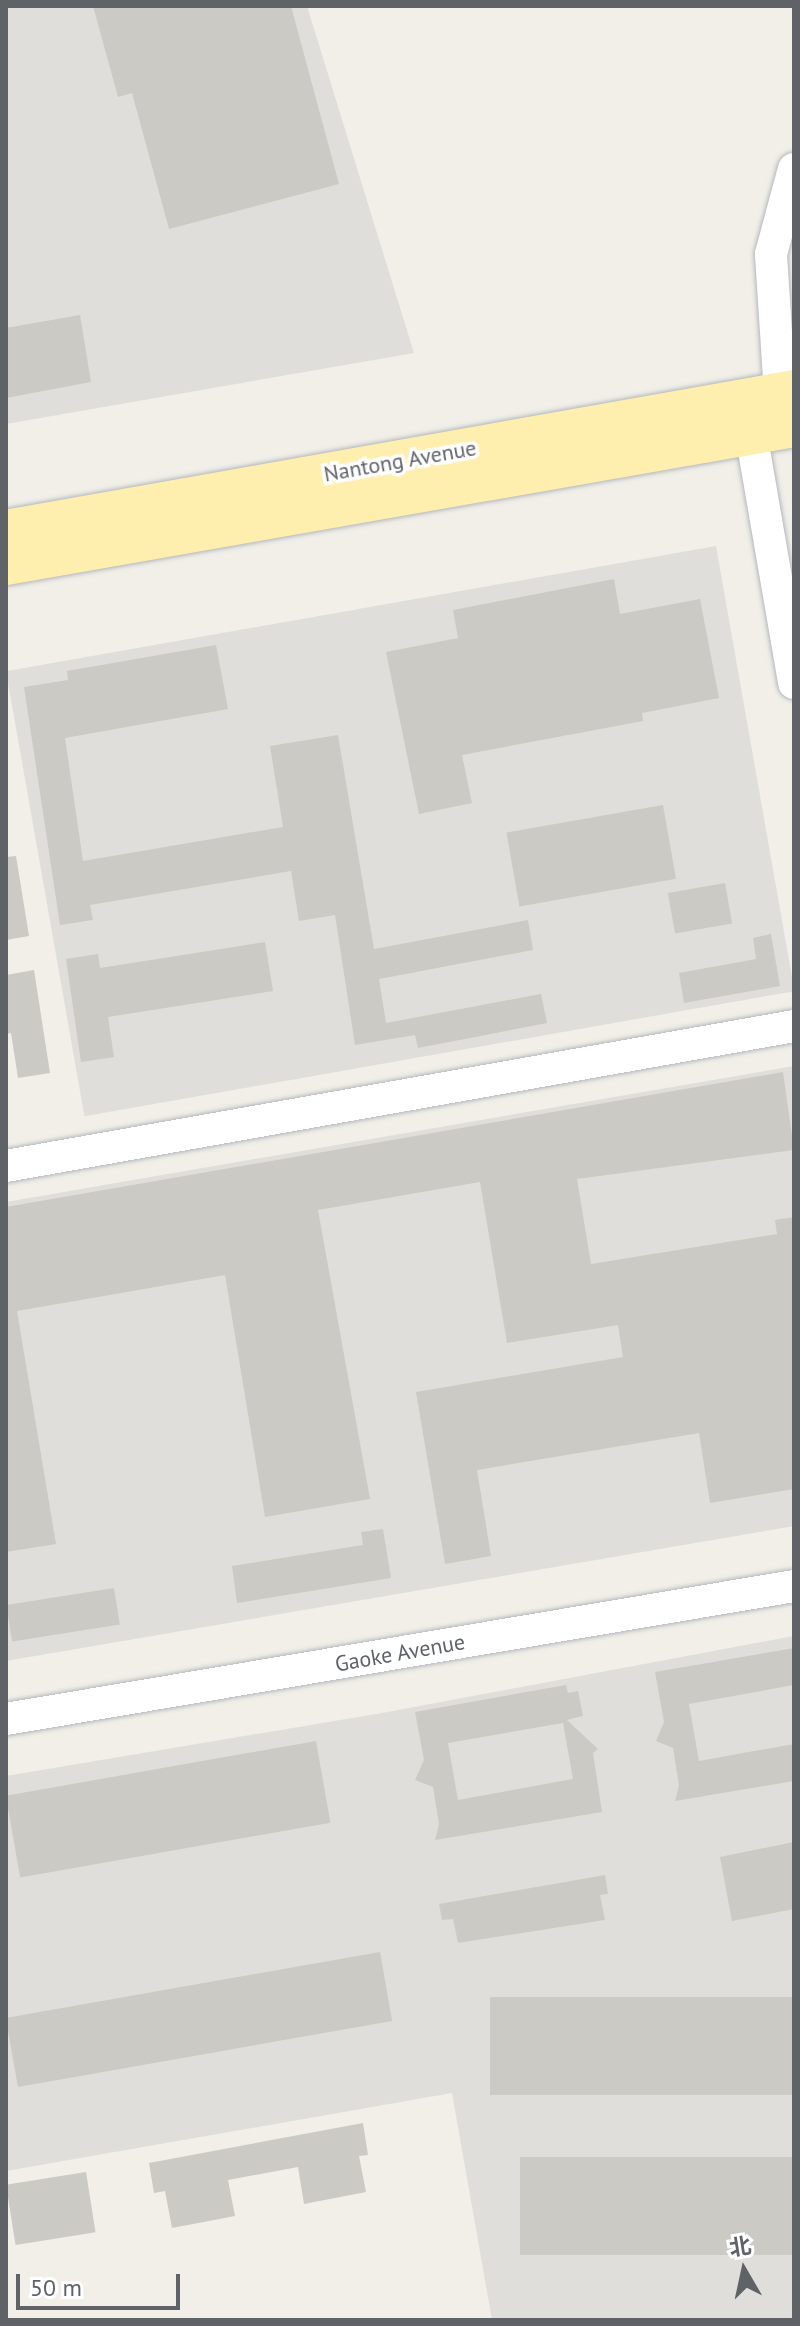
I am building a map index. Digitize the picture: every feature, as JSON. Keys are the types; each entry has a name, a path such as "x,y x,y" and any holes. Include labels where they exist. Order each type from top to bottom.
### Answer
{"main road":[{"name":"Nantong Avenue","path":"6,564 751,433 789,403"},
{"name":"Nantong Avenue","path":"6,531 789,403"}],"street":[{"path":"789,403 771,254 794,169"},
{"path":"751,433 794,683"},
{"path":"6,1166 794,1026"},
{"name":"Gaoke Avenue","path":"6,1719 794,1586"}],"shaded area":[{"path":"6,6 307,6 414,353 6,424"},
{"path":"716,546 794,991 84,1116 6,671"},
{"path":"794,1066 794,1526 6,1661 6,1202"},
{"path":"794,1636 794,2320 492,2320 452,2093 6,2171 6,1776 382,1713"}],"building":[{"path":"93,6 291,6 339,184 169,229 132,93 118,97"},
{"path":"80,315 91,382 6,398 6,328"},
{"path":"614,579 620,614 700,599 719,698 642,713 643,721 462,755 472,803 419,814 386,652 458,638 453,610"},
{"path":"216,645 228,709 65,738 83,861 283,827 270,746 338,735 374,949 528,920 533,950 379,979 386,1023 541,994 547,1023 418,1048 415,1035 355,1045 335,915 299,921 291,871 90,905 93,920 60,925 24,687 68,680 67,671"},
{"path":"663,805 676,879 519,906 506,833"},
{"path":"16,856 29,936 6,940 6,857"},
{"path":"725,883 732,923 675,933 668,893"},
{"path":"771,934 780,986 684,1003 679,973 756,959 753,938"},
{"path":"265,942 273,991 108,1017 114,1057 81,1062 66,959 98,954 100,968"},
{"path":"34,970 50,1073 18,1078 11,1033 6,1034 6,975"},
{"path":"783,1072 794,1150 577,1179 591,1264 777,1234 775,1220 794,1217 794,1489 710,1503 699,1433 477,1470 491,1556 445,1564 416,1392 623,1357 618,1325 507,1343 480,1182 318,1210 370,1499 265,1517 225,1275 17,1311 56,1544 6,1552 6,1207"},
{"path":"383,1529 391,1578 237,1603 232,1566 363,1545 361,1532"},
{"path":"114,1588 120,1625 12,1642 6,1605"},
{"path":"794,1648 794,1685 689,1704 699,1761 794,1744 794,1781 675,1801 679,1785 673,1748 656,1741 664,1722 655,1672"},
{"path":"566,1685 568,1693 578,1691 583,1716 567,1720 598,1749 593,1753 602,1812 435,1840 439,1824 433,1787 415,1780 424,1760 415,1712","holes":["563,1723 573,1779 458,1800 448,1743"]},
{"path":"316,1741 330,1823 20,1877 6,1796"},
{"path":"794,1842 794,1909 732,1921 720,1857"},
{"path":"605,1875 608,1894 600,1895 605,1920 458,1943 453,1919 442,1920 439,1904"},
{"path":"380,1952 392,2021 18,2087 6,2018"},
{"path":"490,1997 794,1997 794,2095 490,2095"},
{"path":"363,2123 368,2155 359,2156 366,2192 304,2204 298,2167 228,2180 235,2216 172,2228 165,2191 154,2193 149,2163"},
{"path":"520,2157 794,2157 794,2255 520,2255"},
{"path":"86,2172 96,2232 16,2245 6,2185"}]}
